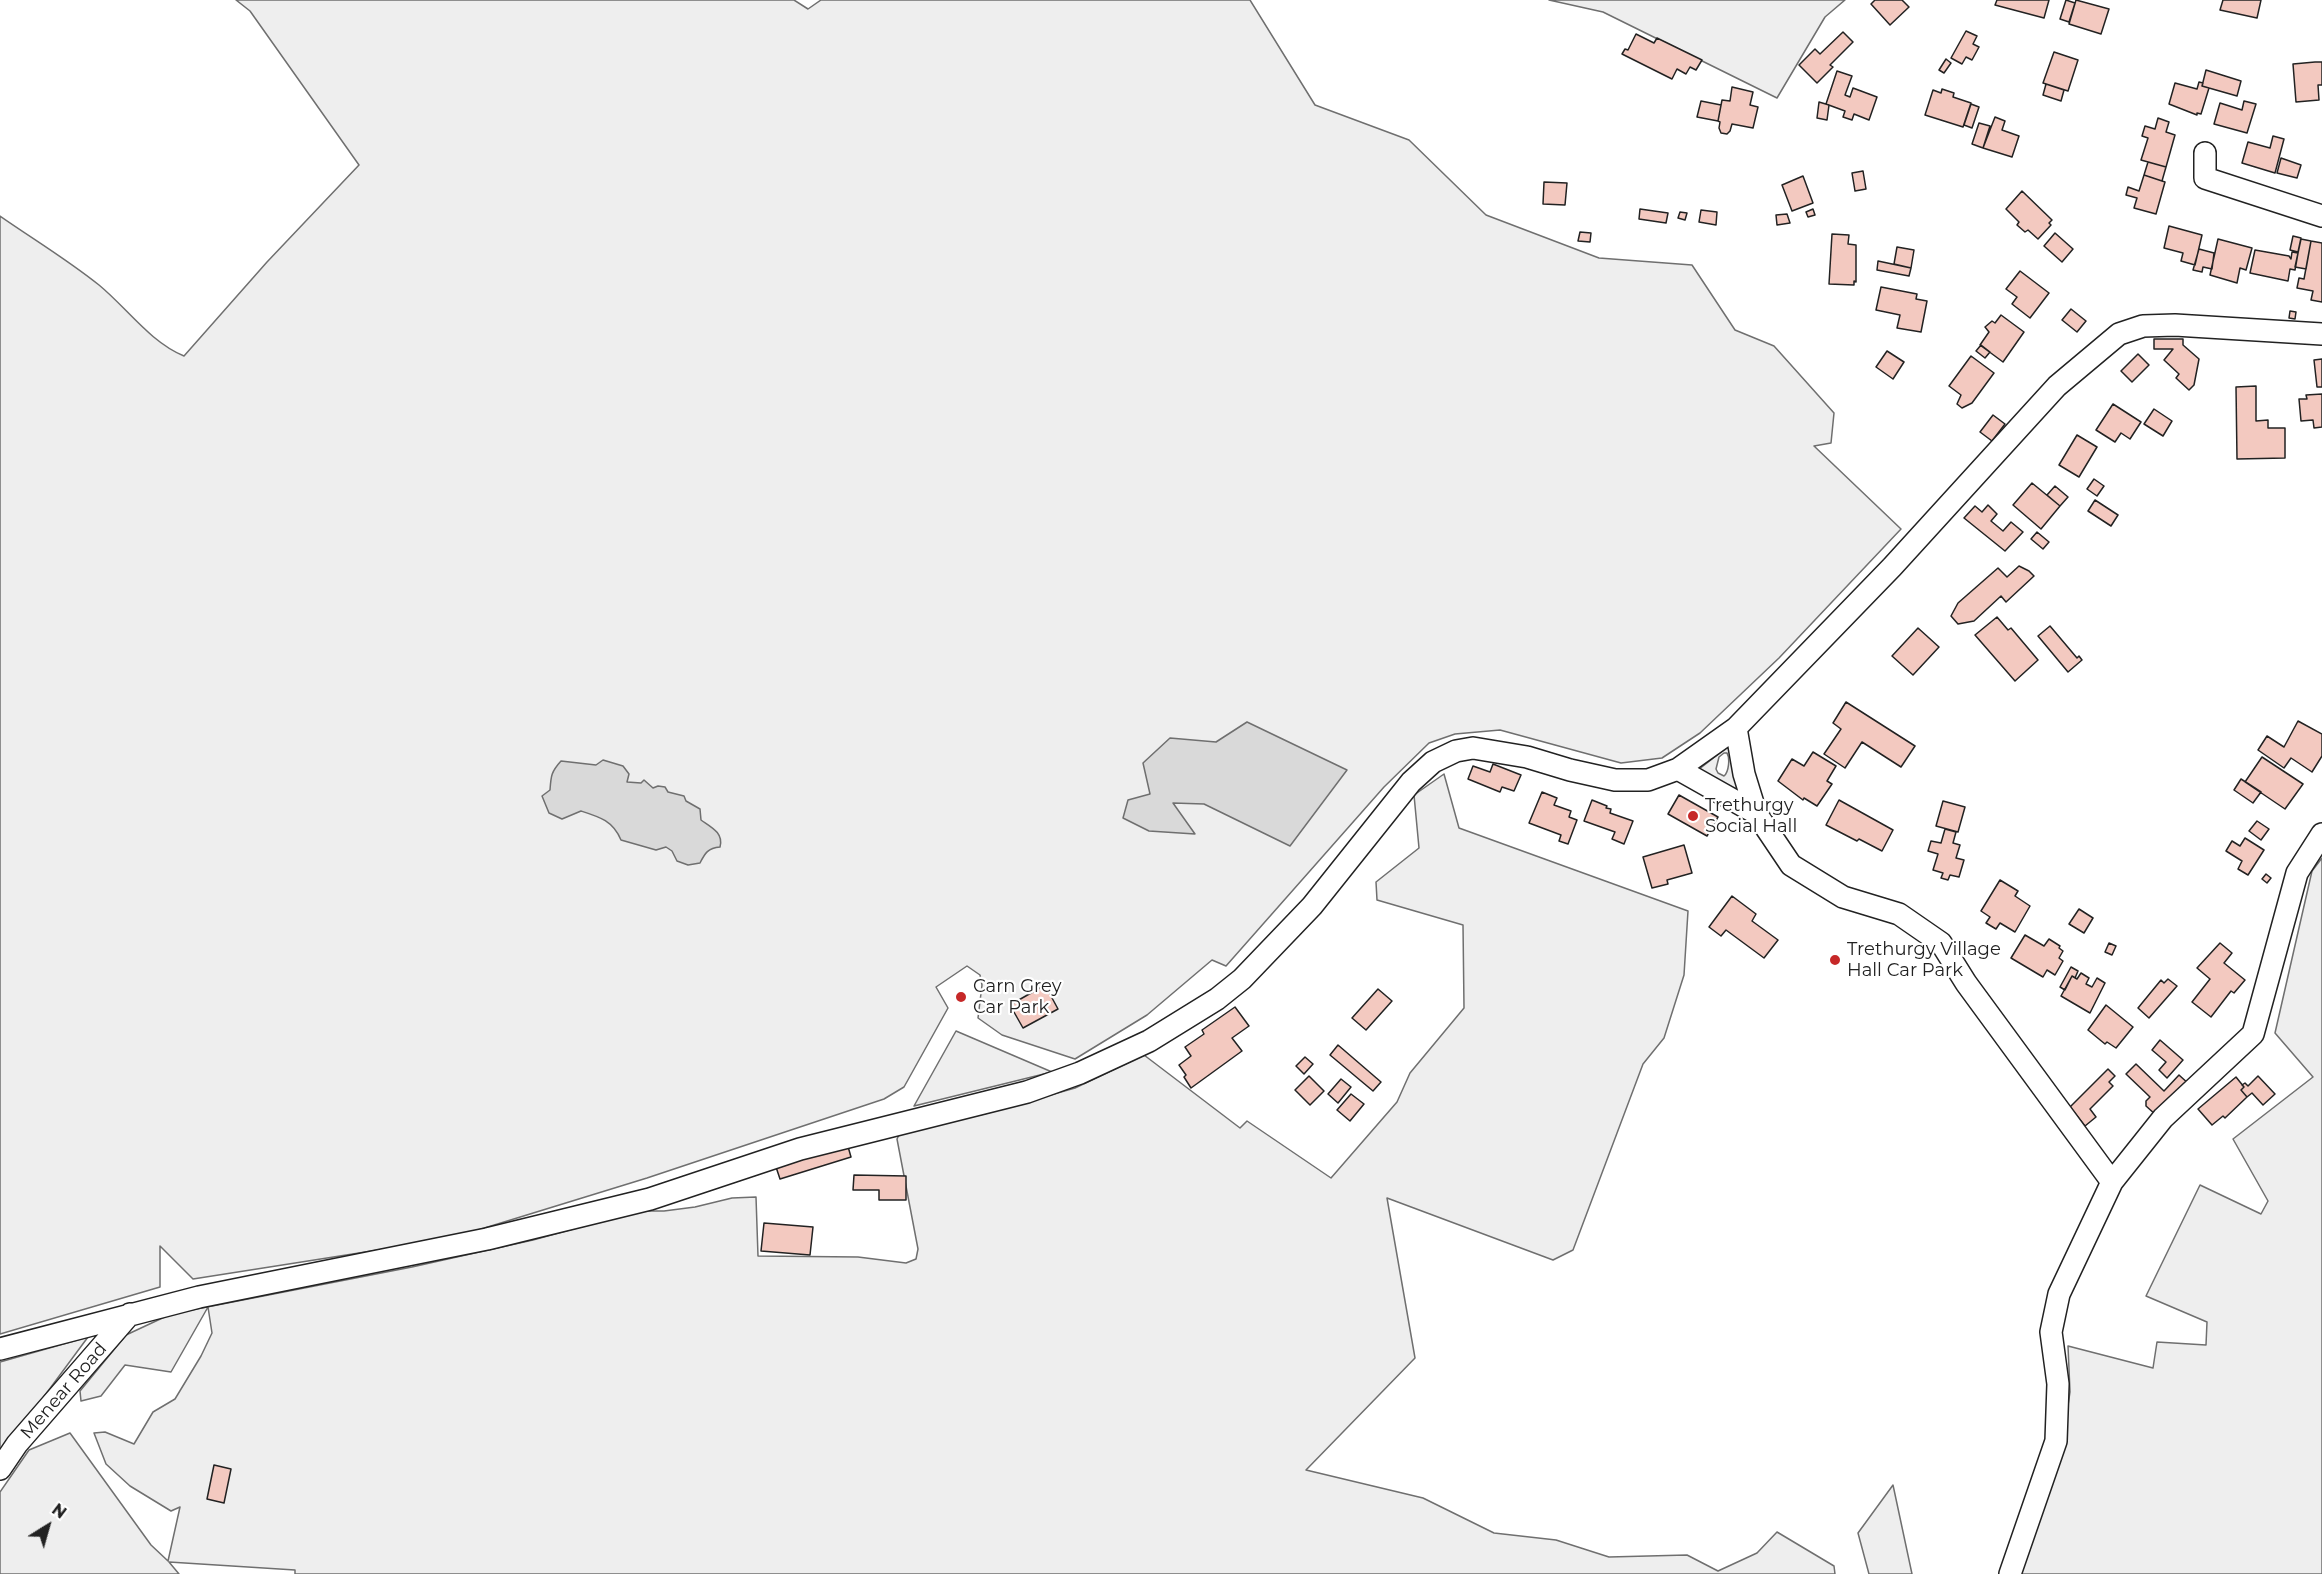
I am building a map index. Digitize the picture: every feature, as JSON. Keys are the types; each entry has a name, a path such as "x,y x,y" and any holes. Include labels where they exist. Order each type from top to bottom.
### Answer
{"street":[{"path":"2205,153 2205,178 2322,216"},
{"path":"0,1349 199,1297 487,1239 650,1199 800,1149 1027,1092 1080,1073 1149,1041 1217,999 1242,979 1312,906 1411,782 1433,762 1456,751 1473,748 1494,750 1615,780 1648,780 1678,769 1736,728 1892,567 2058,386 2119,334 2143,326 2175,325 2322,334"},
{"path":"1736,728 1744,774 1756,813 1791,865 1843,897 1899,914 1941,943 1966,984 2112,1182"},
{"path":"1678,769 1756,813"},
{"path":"2010,1574 2056,1441 2058,1384 2051,1332 2059,1294 2112,1182 2163,1118 2253,1034 2297,873 2322,834"},
{"name":"Menear Road","path":"0,1469 17,1444 130,1314"}],"shaded area":[{"path":"236,0 794,0 808,9 821,0 1250,0 1315,105 1409,140 1486,215 1599,258 1692,265 1735,330 1774,346 1834,413 1831,443 1814,446 1901,529 1779,658 1700,733 1662,758 1621,763 1500,730 1455,734 1429,743 1384,787 1226,966 1212,960 1147,1015 1075,1059 1002,1035 978,1018 982,985 980,975 967,966 936,987 948,1008 904,1087 884,1099 647,1178 465,1234 410,1245 193,1279 160,1246 160,1287 0,1334 0,216 87,276 160,342 184,356 267,262 359,165 250,11"},
{"path":"1549,0 1845,0 1825,17 1777,98 1603,12"},
{"path":"1247,722 1347,770 1290,846 1204,804 1173,803 1195,834 1149,831 1123,818 1128,800 1150,794 1143,763 1170,738 1216,742"},
{"path":"1730,745 1740,791 1698,770","holes":["1727,753 1728,765 1724,776 1716,769 1719,757"]},
{"path":"603,760 623,766 629,774 627,782 641,783 644,780 653,788 665,787 668,792 684,796 686,801 700,809 701,820 718,834 720,847 707,852 700,863 688,865 677,861 672,851 666,847 656,850 621,840 610,824 594,815 581,811 562,819 549,813 542,796 550,790 552,774 561,761 596,765"},
{"path":"1444,774 1459,828 1688,911 1684,975 1664,1038 1643,1064 1573,1250 1553,1260 1387,1198 1415,1358 1306,1470 1423,1498 1494,1533 1556,1540 1609,1557 1687,1555 1718,1571 1757,1553 1777,1532 1834,1566 1835,1574 295,1574 295,1570 169,1562 179,1574 0,1574 0,1492 29,1450 70,1433 151,1545 168,1561 180,1507 171,1511 130,1486 106,1464 94,1433 105,1432 134,1444 153,1412 175,1399 212,1333 208,1307 171,1372 125,1365 101,1396 81,1401 80,1391 126,1335 171,1314 412,1267 533,1240 639,1211 695,1207 732,1198 756,1197 758,1256 858,1257 906,1263 916,1259 918,1249 897,1139 900,1133 984,1114 1075,1088 1144,1055 1240,1128 1247,1121 1331,1178 1397,1102 1410,1073 1464,1008 1463,925 1377,900 1376,882 1419,848 1414,795"},
{"path":"2322,858 2322,1574 2020,1574 2030,1549 2063,1439 2070,1392 2068,1346 2153,1368 2157,1342 2206,1345 2207,1322 2146,1296 2200,1185 2261,1214 2268,1201 2233,1139 2313,1077 2275,1033 2312,871"},
{"path":"956,1031 1052,1072 914,1106"},
{"path":"88,1337 0,1456 0,1362"},
{"path":"1893,1485 1912,1574 1869,1574 1858,1533"}],"building":[{"path":"1875,0 1902,0 1909,7 1890,25 1871,4"},
{"path":"1997,0 2049,0 2044,18 1995,5"},
{"path":"2066,0 2075,3 2069,22 2060,19"},
{"path":"2076,0 2109,9 2101,34 2069,24"},
{"path":"2223,0 2261,0 2257,18 2220,10"},
{"path":"1966,31 1977,36 1973,44 1979,47 1972,60 1966,57 1962,64 1951,58"},
{"path":"1843,32 1853,42 1830,65 1833,67 1817,83 1799,65 1815,49 1820,54"},
{"path":"1636,34 1654,43 1657,38 1702,60 1696,70 1690,67 1686,74 1677,69 1672,79 1622,54 1625,49 1628,50"},
{"path":"2054,52 2078,60 2068,91 2043,83"},
{"path":"1946,59 1951,63 1944,73 1939,70"},
{"path":"2322,62 2322,85 2318,85 2319,100 2296,102 2293,64"},
{"path":"2206,70 2241,81 2237,96 2202,86"},
{"path":"1837,71 1852,76 1845,95 1850,97 1853,88 1877,97 1869,120 1854,114 1852,120 1843,117 1845,111 1826,104"},
{"path":"2199,82 2203,83 2202,86 2209,88 2201,114 2197,113 2197,115 2169,104 2175,83 2197,89"},
{"path":"2046,84 2064,90 2061,101 2043,95"},
{"path":"1732,87 1753,92 1750,105 1758,107 1753,128 1732,124 1727,134 1721,133 1718,121 1722,100 1730,101"},
{"path":"1942,89 1954,93 1953,97 1971,103 1963,127 1925,115 1933,90 1941,93"},
{"path":"1701,101 1721,105 1718,121 1697,117"},
{"path":"2244,101 2256,104 2247,133 2214,124 2220,103 2242,110"},
{"path":"1819,102 1829,105 1827,120 1817,118"},
{"path":"1971,104 1979,107 1972,128 1964,125"},
{"path":"1995,117 2005,121 2002,130 2019,136 2012,157 1983,148"},
{"path":"2158,118 2169,122 2166,132 2175,135 2166,167 2141,160 2148,138 2142,136 2145,126 2155,129"},
{"path":"1979,123 1990,126 1983,148 1972,144"},
{"path":"2273,136 2284,139 2275,173 2242,163 2248,142 2270,148"},
{"path":"2281,158 2301,165 2297,178 2277,173"},
{"path":"2148,162 2166,167 2162,181 2144,175"},
{"path":"1863,171 1866,189 1855,191 1852,173"},
{"path":"2144,175 2165,182 2156,214 2134,208 2137,198 2126,195 2128,187 2139,191"},
{"path":"1803,176 1813,203 1792,211 1782,185"},
{"path":"1544,182 1567,183 1565,205 1543,204"},
{"path":"2022,191 2052,220 2049,223 2051,225 2038,239 2028,230 2025,232 2017,225 2019,222 2006,209"},
{"path":"1640,209 1668,213 1666,223 1639,219"},
{"path":"1813,209 1815,215 1808,217 1806,212"},
{"path":"1701,210 1717,212 1716,225 1699,222"},
{"path":"1680,212 1687,213 1685,220 1678,218"},
{"path":"1787,214 1790,223 1777,225 1776,215"},
{"path":"2169,226 2202,235 2195,265 2181,261 2183,253 2164,248"},
{"path":"1580,232 1591,233 1590,242 1578,241"},
{"path":"2055,233 2073,249 2062,262 2044,246"},
{"path":"1832,234 1849,235 1848,244 1856,245 1856,282 1854,281 1854,285 1829,284"},
{"path":"2293,236 2301,238 2298,252 2290,250"},
{"path":"2218,239 2252,248 2246,270 2240,268 2237,283 2210,275"},
{"path":"2301,239 2311,241 2306,269 2295,267"},
{"path":"2311,241 2322,243 2322,302 2311,300 2313,291 2297,288 2299,278 2304,279"},
{"path":"1897,247 1914,250 1911,268 1894,264"},
{"path":"2199,249 2214,253 2212,269 2203,267 2202,272 2193,270"},
{"path":"2255,250 2289,256 2291,259 2292,252 2298,253 2295,270 2290,269 2288,281 2250,273"},
{"path":"1878,261 1911,268 1909,276 1877,270"},
{"path":"2020,271 2049,293 2030,318 2012,304 2017,297 2006,289"},
{"path":"1881,287 1917,294 1916,299 1927,301 1921,332 1897,328 1900,315 1876,310"},
{"path":"2071,309 2086,321 2077,332 2062,320"},
{"path":"2290,311 2296,312 2295,319 2289,318"},
{"path":"2001,315 2024,332 2003,362 1980,345 1989,332 1985,327 1992,321 1995,323"},
{"path":"2154,339 2183,339 2183,345 2199,359 2194,385 2189,390 2176,378 2179,374 2164,360 2173,349 2154,349"},
{"path":"1981,345 1990,352 1985,358 1976,351"},
{"path":"1887,351 1904,362 1893,379 1876,367"},
{"path":"2138,354 2149,365 2132,382 2121,371"},
{"path":"1971,356 1994,373 1972,403 1962,408 1957,404 1961,395 1949,386"},
{"path":"2322,359 2322,387 2317,387 2314,360"},
{"path":"2256,386 2256,421 2268,420 2268,428 2285,428 2285,458 2237,459 2236,387"},
{"path":"2322,394 2322,427 2314,428 2313,420 2301,421 2299,399 2307,399 2306,395"},
{"path":"2113,404 2141,422 2130,439 2121,433 2115,442 2096,430"},
{"path":"2154,409 2172,421 2163,436 2144,424"},
{"path":"1993,415 2005,424 1992,441 1980,432"},
{"path":"2077,435 2097,447 2079,477 2059,465"},
{"path":"2094,479 2104,486 2097,496 2087,489"},
{"path":"2032,483 2060,506 2041,529 2013,505"},
{"path":"2055,486 2068,497 2060,506 2047,495"},
{"path":"2095,500 2118,515 2111,526 2088,511"},
{"path":"1988,505 1997,514 1991,521 2003,531 2011,522 2023,532 2005,551 1964,518 1975,506 1982,512"},
{"path":"2037,532 2049,542 2043,549 2031,539"},
{"path":"2019,566 2034,576 2006,602 2001,596 1974,621 1958,624 1951,616 1958,603 1998,568 2007,577"},
{"path":"1997,617 2008,630 2011,628 2038,660 2015,681 1975,635"},
{"path":"2050,626 2077,658 2079,656 2082,660 2068,672 2038,636"},
{"path":"1918,628 1939,647 1913,675 1892,656"},
{"path":"1846,702 1915,746 1901,767 1862,742 1845,768 1824,754 1841,729 1833,723"},
{"path":"2298,721 2322,734 2322,756 2312,772 2291,758 2284,768 2258,750 2267,736 2284,747"},
{"path":"1813,752 1836,766 1827,781 1832,784 1817,806 1804,798 1803,800 1778,781 1792,759 1804,766"},
{"path":"2262,757 2303,784 2285,809 2245,782"},
{"path":"1493,764 1521,775 1514,791 1502,787 1500,792 1468,779 1473,766 1490,772"},
{"path":"2241,779 2261,792 2253,803 2234,790"},
{"path":"1542,792 1557,798 1554,805 1571,811 1569,817 1577,820 1568,844 1559,841 1561,835 1529,823"},
{"name":"Trethurgy Social Hall","path":"1679,795 1718,817 1707,836 1668,814"},
{"path":"1592,800 1607,806 1606,808 1611,809 1610,813 1633,821 1624,844 1612,839 1615,832 1584,821"},
{"path":"1839,800 1893,830 1882,851 1826,825"},
{"path":"1943,801 1965,807 1958,832 1936,826"},
{"path":"2257,821 2269,829 2261,840 2249,831"},
{"path":"1945,829 1956,832 1953,843 1960,845 1956,858 1964,860 1959,877 1950,875 1948,880 1941,878 1943,873 1933,870 1938,854 1928,851 1931,841 1941,843"},
{"path":"2245,838 2264,850 2248,875 2238,869 2242,861 2226,851 2232,841 2240,846"},
{"path":"1684,845 1692,873 1667,880 1668,884 1652,888 1643,857"},
{"path":"2266,874 2271,878 2267,883 2262,879"},
{"path":"2000,880 2018,891 2015,896 2030,906 2015,932 2000,923 1996,929 1986,923 1990,917 1981,911"},
{"path":"1732,896 1756,914 1752,921 1778,940 1764,958 1726,930 1721,936 1709,927"},
{"path":"2079,909 2093,918 2084,933 2069,924"},
{"path":"2025,935 2044,946 2049,939 2060,946 2059,948 2063,951 2059,958 2063,961 2055,975 2047,970 2043,977 2011,958"},
{"path":"2109,943 2116,946 2112,955 2105,952"},
{"path":"2220,943 2232,953 2224,963 2245,980 2234,993 2231,991 2211,1017 2192,1002 2210,979 2197,968"},
{"path":"2071,967 2078,971 2075,978 2072,976 2065,990 2060,987"},
{"path":"2081,973 2089,978 2086,984 2092,987 2097,978 2105,983 2090,1013 2061,996 2072,976 2077,979"},
{"path":"2168,979 2177,986 2149,1018 2138,1008 2161,980 2164,983"},
{"path":"1045,985 1058,1009 1023,1028 1010,1005"},
{"path":"1378,989 1392,1001 1366,1030 1352,1018"},
{"path":"2106,1005 2133,1027 2116,1048 2107,1042 2105,1044 2088,1030"},
{"path":"1235,1007 1249,1026 1232,1038 1242,1051 1191,1088 1179,1065 1191,1056 1185,1047 1204,1034 1202,1030"},
{"path":"2160,1040 2183,1060 2167,1078 2159,1070 2166,1062 2152,1050"},
{"path":"1338,1045 1381,1082 1373,1091 1330,1055"},
{"path":"1305,1057 1313,1064 1304,1074 1296,1066"},
{"path":"2136,1064 2164,1091 2179,1075 2190,1085 2156,1115 2146,1106 2146,1101 2150,1097 2126,1074"},
{"path":"2108,1069 2115,1076 2109,1082 2113,1086 2090,1109 2096,1117 2085,1126 2070,1107"},
{"path":"1309,1076 1324,1091 1310,1105 1295,1090"},
{"path":"2258,1076 2275,1094 2263,1105 2252,1093 2247,1097 2241,1090 2244,1087 2242,1085 2245,1083 2248,1086"},
{"path":"2236,1077 2244,1087 2241,1090 2247,1097 2225,1118 2223,1116 2212,1125 2198,1109"},
{"path":"1341,1079 1351,1087 1338,1103 1328,1094"},
{"path":"1351,1094 1364,1104 1350,1121 1337,1110"},
{"path":"847,1143 851,1157 780,1179 775,1164"},
{"path":"854,1175 906,1176 906,1200 879,1200 879,1190 853,1190"},
{"path":"764,1223 813,1227 810,1255 761,1251"},
{"path":"214,1465 231,1469 224,1503 207,1499"}],"place":[{"name":"Trethurgy Social Hall","path":"1693,816"},
{"name":"Trethurgy Village Hall Car Park","path":"1835,960"},
{"name":"Carn Grey Car Park","path":"961,997"}]}
